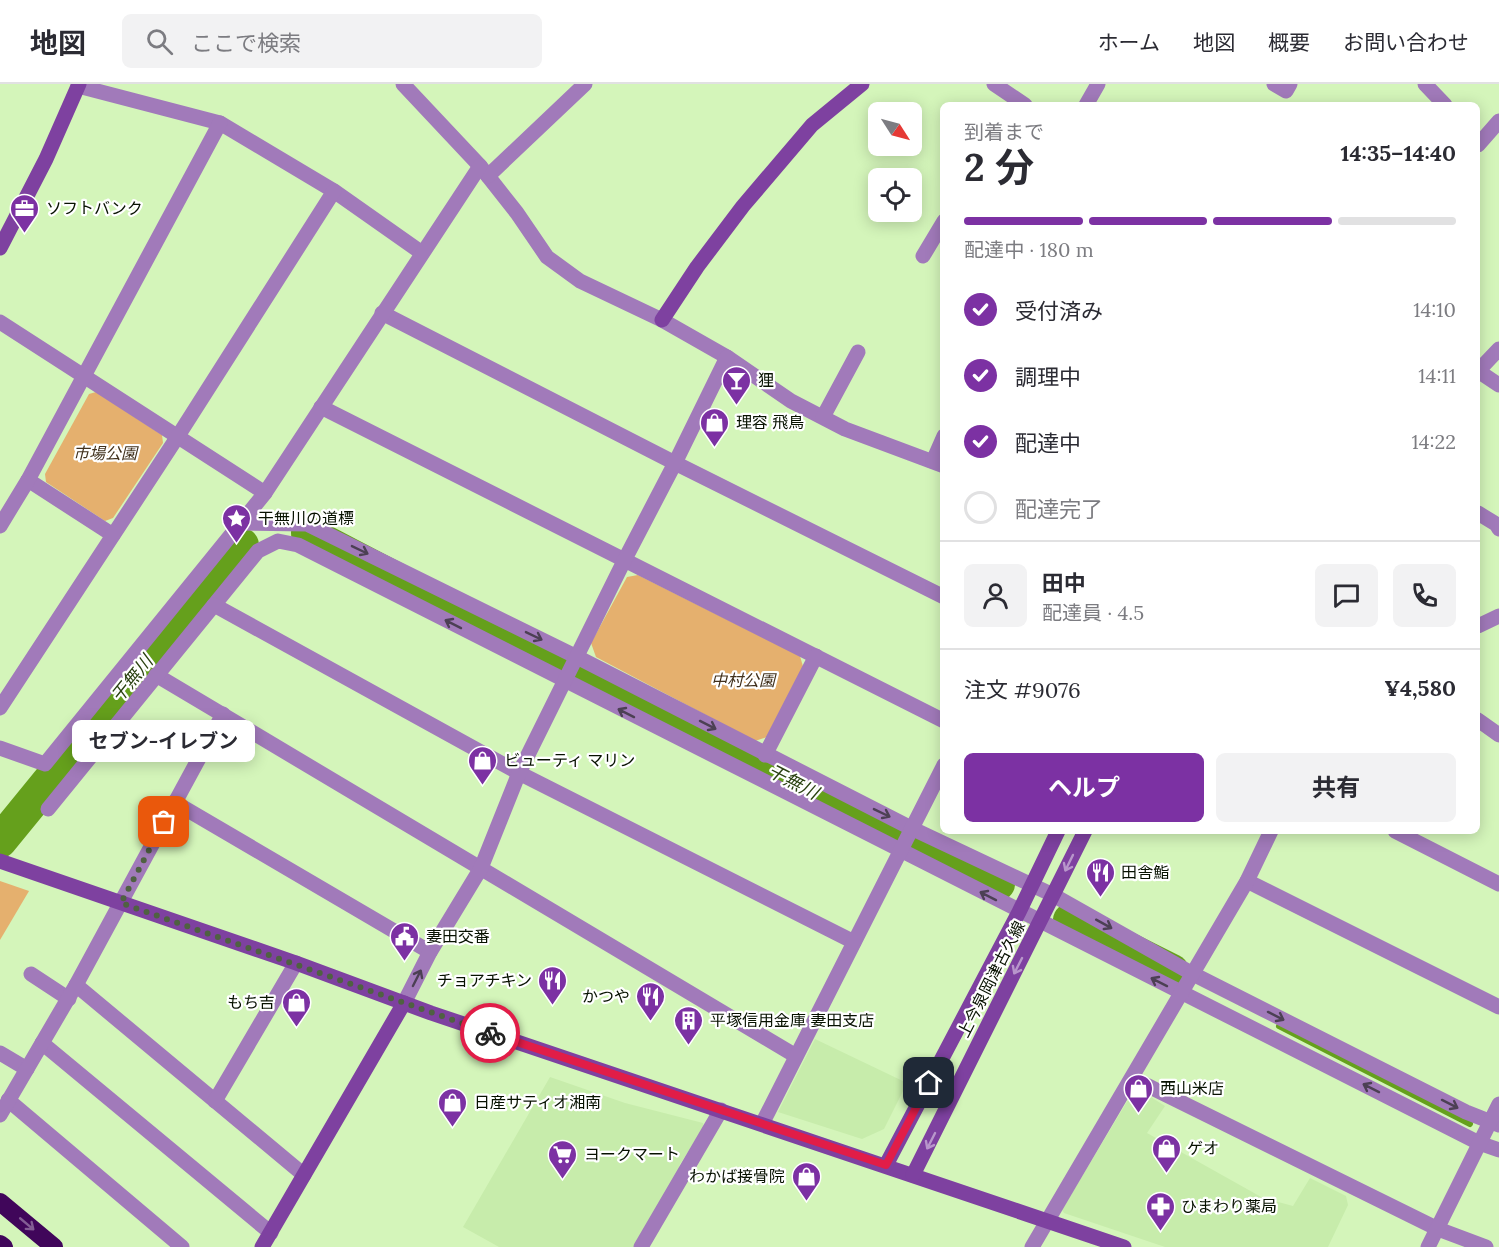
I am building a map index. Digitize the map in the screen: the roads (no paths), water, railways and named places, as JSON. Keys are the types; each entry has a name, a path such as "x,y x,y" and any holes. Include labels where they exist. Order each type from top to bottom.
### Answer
{"highway":[{"path":"0,1202 54,1247"},
{"path":"0,1244 4,1247"}],"street":[{"path":"404,84 484,171 517,213 547,257 580,281 662,320 727,357 791,401 845,429 938,464"},
{"path":"0,748 45,764 266,493 422,253 484,171 585,84"},
{"path":"662,320 697,267 743,206 812,125 862,84"},
{"path":"994,84 1021,102"},
{"path":"1088,102 1098,84"},
{"path":"1274,84 1286,91 1290,84"},
{"path":"1425,84 1442,102"},
{"path":"0,248 46,159 78,85 220,123 334,191 422,253"},
{"path":"1480,141 1499,121"},
{"path":"0,526 28,480 220,123"},
{"path":"0,708 178,436 334,191"},
{"path":"923,256 940,228"},
{"path":"382,313 675,464 940,595"},
{"path":"0,322 266,493"},
{"path":"1480,369 1499,349"},
{"path":"823,417 858,352"},
{"path":"262,1247 404,1003 430,952 481,868 519,773 727,357"},
{"path":"1480,372 1499,385"},
{"path":"321,407 940,719"},
{"path":"28,480 113,535"},
{"path":"1480,516 1496,524 1499,529"},
{"path":"243,523 307,524 577,657 765,755 906,839 1019,912 1479,1143 1499,1150"},
{"path":"278,541 280,524"},
{"path":"48,809 258,551 278,541 298,545 564,681 906,839 1031,884 1193,974 1494,1124"},
{"path":"214,605 519,773 854,942"},
{"path":"1480,625 1499,616"},
{"path":"765,755 816,656"},
{"path":"156,675 796,1056"},
{"path":"0,1115 69,999 223,714"},
{"path":"1480,721 1499,735"},
{"path":"762,1124 940,773"},
{"path":"174,802 430,952"},
{"name":"上今泉岡津古久線","path":"886,1165 1019,912 1056,834"},
{"name":"上今泉岡津古久線","path":"914,1175 1084,834"},
{"path":"1032,1247 1247,881 1269,834"},
{"path":"1401,834 1499,884"},
{"path":"0,861 296,963 404,1003 1124,1247"},
{"path":"1247,881 1499,1007"},
{"path":"215,1101 296,963"},
{"path":"31,974 69,999"},
{"path":"76,985 304,1175"},
{"path":"42,1043 271,1233"},
{"path":"0,1053 27,1069"},
{"path":"1132,1078 1438,1229 1486,1247"},
{"path":"8,1100 182,1247"},
{"path":"1428,1247 1479,1143 1494,1124 1499,1104"},
{"path":"641,1247 720,1110"}],"waterway":[{"name":"干無川","path":"308,533 552,661"},
{"name":"干無川","path":"0,841 242,545"},
{"name":"干無川","path":"588,679 998,884"},
{"name":"干無川","path":"1070,920 1172,971"},
{"path":"1279,1026 1470,1124"}],"place":[{"name":"ソフトバンク","path":"25,234"},
{"name":"狸","path":"737,406"},
{"name":"理容 飛鳥","path":"715,448"},
{"name":"干無川の道標","path":"237,544"},
{"name":"ビューティ マリン","path":"483,786"},
{"name":"セブン-イレブン","path":"164,822"},
{"name":"田舎鮨","path":"1100,898"},
{"name":"妻田交番","path":"405,962"},
{"name":"チョアチキン","path":"553,1006"},
{"name":"かつや","path":"651,1022"},
{"name":"もち吉","path":"296,1028"},
{"name":"平塚信用金庫 妻田支店","path":"689,1046"},
{"name":"西山米店","path":"1139,1114"},
{"name":"日産サティオ湘南","path":"453,1128"},
{"name":"ゲオ","path":"1166,1174"},
{"name":"ヨークマート","path":"563,1180"},
{"name":"わかば接骨院","path":"806,1202"},
{"name":"ひまわり薬局","path":"1160,1232"}],"park label":[{"name":"市場公園","path":"105,453"},
{"name":"中村公園","path":"743,680"}]}
